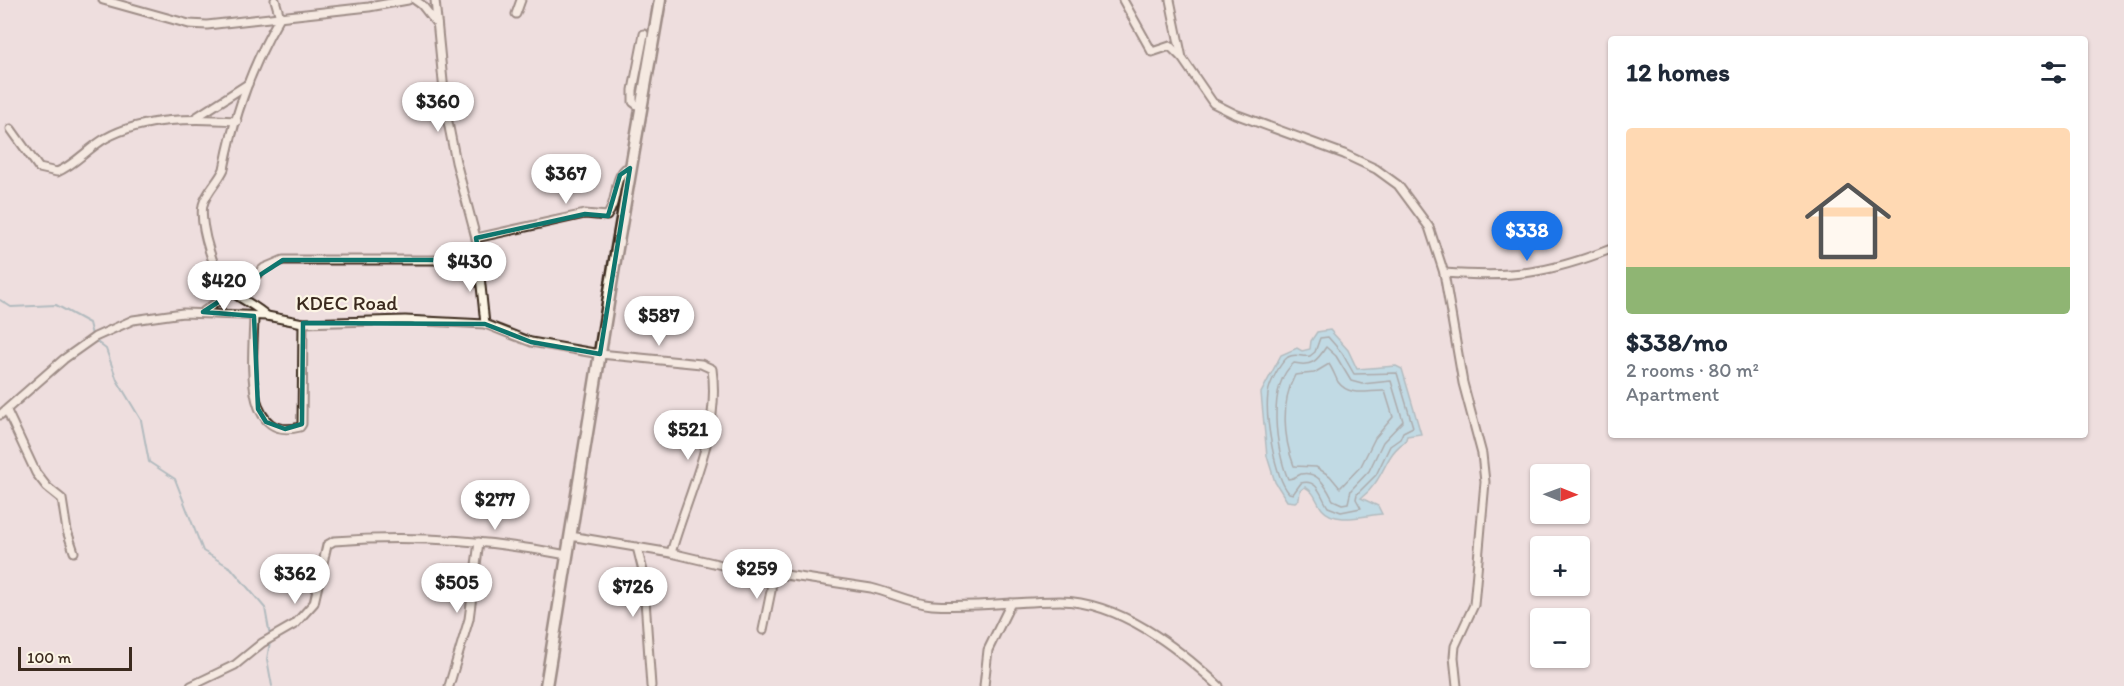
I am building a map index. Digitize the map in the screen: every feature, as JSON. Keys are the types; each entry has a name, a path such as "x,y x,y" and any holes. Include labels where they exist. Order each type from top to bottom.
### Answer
{"main road":[{"path":"546,686 570,536 577,508 630,168 660,0"}],"street":[{"path":"103,0 199,25 280,17 357,4 408,0"},
{"path":"267,316 255,304 233,293 222,279 202,228 203,207 207,196 225,169 248,84 266,41 280,17 275,0"},
{"path":"415,0 437,24"},
{"path":"435,0 446,112 456,162 476,238 485,324"},
{"path":"516,14 521,0"},
{"path":"1123,0 1152,52 1170,46 1182,58 1213,103 1242,117 1344,154 1376,169 1398,185 1429,227 1444,273 1463,383 1482,454 1485,483 1474,605 1455,646 1457,686"},
{"path":"1170,0 1182,58"},
{"path":"641,108 633,102 633,90 644,34"},
{"path":"195,117 248,84"},
{"path":"11,129 39,168 57,172 107,138 143,126 195,117 237,121"},
{"path":"476,238 585,214 607,216 614,205 620,175 625,169 630,168"},
{"path":"1444,273 1484,276 1528,274 1555,269 1608,250"},
{"path":"203,312 233,293 264,268 283,260 480,260"},
{"name":"KDEC Road","path":"0,415 64,359 95,337 133,320 203,312 267,316 303,323 405,320 485,324 531,342 600,354 700,364 712,369 715,388 706,447 671,553"},
{"path":"254,316 253,385 258,409 266,422 285,429 300,428 302,424 303,323"},
{"path":"7,411 36,473 47,487 62,498 67,531 74,552"},
{"path":"570,536 671,553 726,566 871,588 889,592 901,599 931,605 1062,601 1104,609 1146,631 1199,668 1219,686"},
{"path":"191,686 235,665 262,643 295,624 314,603 327,545 333,541 398,537 516,545 567,555"},
{"path":"449,686 469,619 479,542"},
{"path":"637,547 643,571 651,686"},
{"path":"763,630 772,573"},
{"path":"984,686 988,650 1011,603"}],"highlighted area":[{"path":"630,168 600,354 531,342 485,324 303,323 302,424 285,429 266,422 258,409 254,316 203,312 283,260 480,260 476,238 585,214 608,216 620,175"}],"water":[{"path":"1330,330 1348,350 1357,369 1396,366 1402,369 1421,434 1407,436 1405,442 1393,453 1375,483 1361,498 1378,506 1382,514 1350,518 1334,517 1322,509 1313,494 1305,487 1300,491 1299,499 1295,502 1287,501 1275,482 1267,456 1261,393 1281,355 1297,348 1302,351 1310,349 1311,341 1317,332"}],"waterway":[{"path":"0,300 11,307 56,305 89,323 93,339 106,349 117,380 141,420 149,462 175,479 203,551 231,568 265,608 270,636"},
{"path":"270,642 267,659 272,686"}]}
